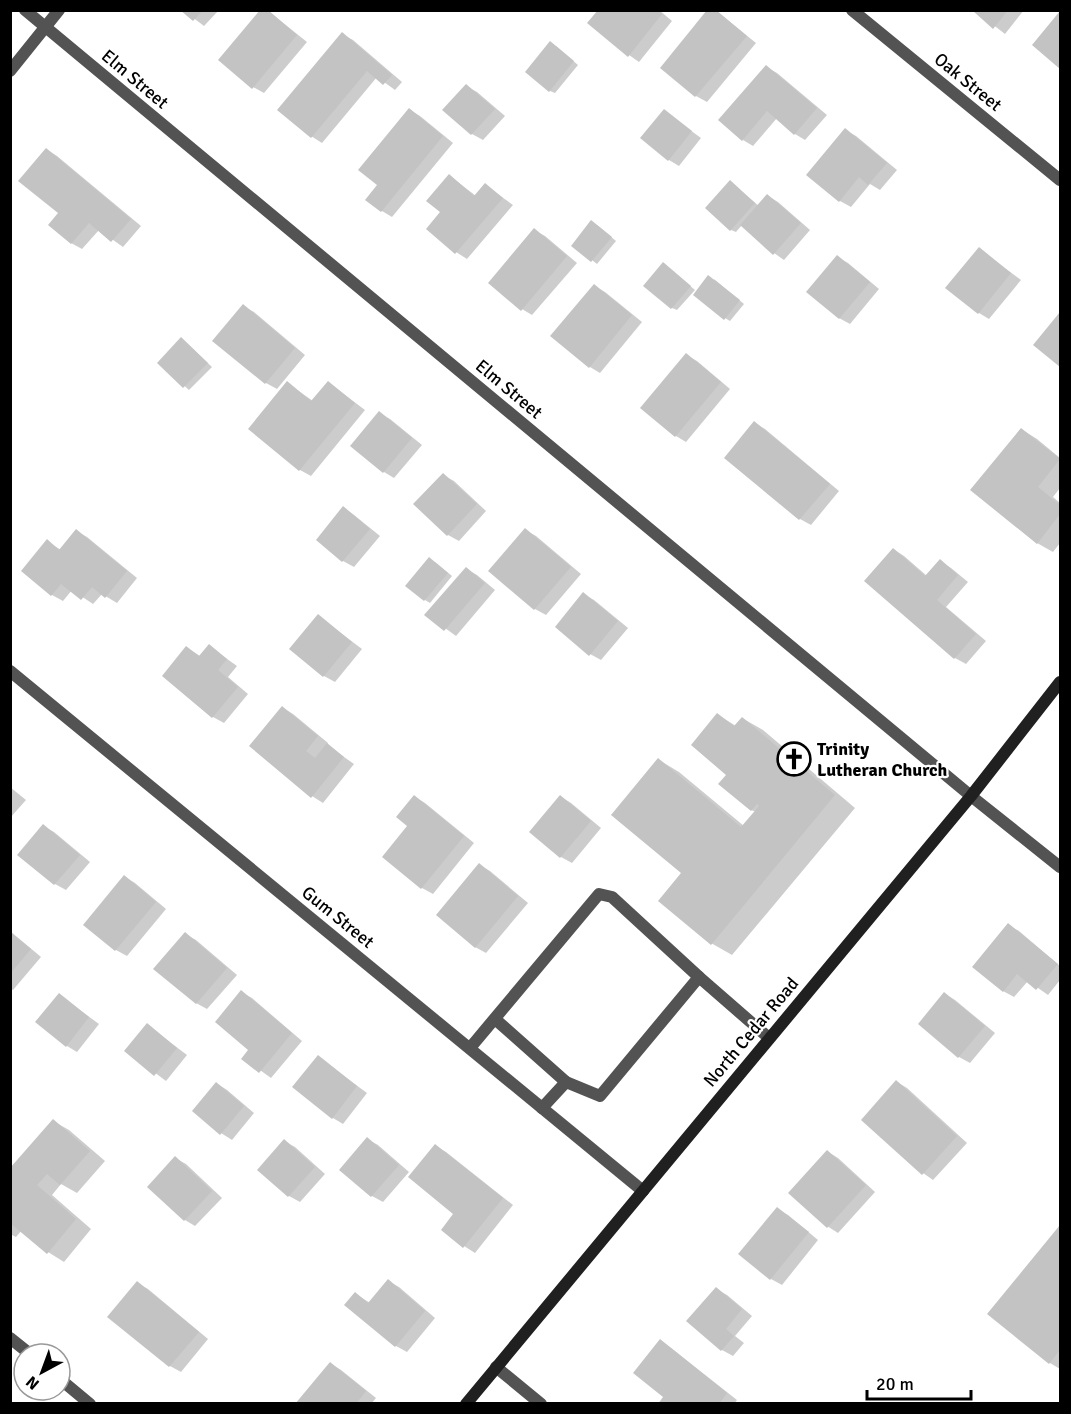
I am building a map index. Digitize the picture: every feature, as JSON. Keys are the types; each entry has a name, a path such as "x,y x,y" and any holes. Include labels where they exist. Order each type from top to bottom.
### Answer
{"street":[{"name":"Elm Street","path":"25,10 970,796 1060,867"},
{"path":"10,71 60,10"},
{"name":"Oak Street","path":"852,10 1060,180"},
{"name":"Gum Street","path":"10,671 642,1191"},
{"name":"North Cedar Road","path":"466,1404 970,796 1060,682"},
{"path":"471,1048 599,894 612,897 699,978 769,1038"},
{"path":"495,1019 566,1082 600,1096 699,978"},
{"path":"542,1108 566,1082"},
{"path":"496,1366 541,1404"},
{"path":"72,1389 90,1404"}],"building":[{"path":"180,10 203,10 193,21"},
{"path":"260,10 268,10 297,35 252,89 218,60"},
{"path":"598,10 657,10 662,14 628,57 587,23"},
{"path":"707,10 716,10 747,36 695,97 660,68"},
{"path":"972,10 1008,10 993,29"},
{"path":"1060,11 1060,69 1032,45"},
{"path":"342,32 392,75 383,85 367,71 311,138 277,110"},
{"path":"550,41 574,61 549,92 525,72"},
{"path":"766,65 817,108 794,135 767,111 742,141 718,120"},
{"path":"466,84 495,109 471,135 442,110"},
{"path":"409,108 443,136 381,212 365,200 377,185 358,170"},
{"path":"664,109 692,131 668,161 640,138"},
{"path":"845,128 887,163 868,185 859,177 839,202 806,175"},
{"path":"46,148 131,219 111,242 89,223 71,244 48,225 58,213 18,181"},
{"path":"449,174 474,196 485,183 503,198 455,254 426,229 440,212 426,201"},
{"path":"730,180 755,203 730,231 705,208"},
{"path":"767,194 801,223 773,255 740,225"},
{"path":"591,220 612,237 591,262 571,246"},
{"path":"534,228 567,256 521,311 488,283"},
{"path":"979,247 1011,273 978,314 945,288"},
{"path":"837,255 870,282 839,319 806,292"},
{"path":"663,262 691,286 671,309 643,286"},
{"path":"708,275 740,300 724,320 693,295"},
{"path":"594,284 632,315 589,368 550,336"},
{"path":"243,304 295,348 265,384 212,341"},
{"path":"1060,312 1060,367 1033,345"},
{"path":"181,337 208,363 183,388 157,363"},
{"path":"686,353 721,382 675,437 640,408"},
{"path":"287,381 311,401 328,381 355,403 299,471 248,429"},
{"path":"379,411 412,438 383,473 350,446"},
{"path":"754,421 830,484 799,520 724,458"},
{"path":"1021,428 1060,459 1038,487 1060,505 1060,514 1037,544 970,490"},
{"path":"443,473 477,504 447,536 413,504"},
{"path":"343,506 370,529 342,562 316,540"},
{"path":"525,528 571,567 534,610 488,571"},
{"path":"76,529 127,571 105,598 92,587 81,600 61,584 51,596 21,571 47,539 59,550"},
{"path":"893,548 925,576 940,559 958,575 937,600 976,634 954,659 864,581"},
{"path":"429,557 448,573 424,601 405,586"},
{"path":"466,567 485,583 444,631 424,615"},
{"path":"583,592 618,621 589,656 555,627"},
{"path":"318,614 352,642 323,677 289,649"},
{"path":"209,644 227,659 218,670 238,687 212,718 162,676 186,646 199,656"},
{"path":"282,706 318,736 306,751 315,758 327,743 344,757 311,798 249,746"},
{"path":"717,713 734,726 742,717 835,795 711,945 658,901 681,873 611,815 658,758 741,827 759,806 757,804 751,811 718,784 726,775 691,745"},
{"path":"414,795 464,836 421,889 382,857 407,826 396,817"},
{"path":"560,795 591,821 560,858 529,832"},
{"path":"43,824 80,855 54,885 17,855"},
{"path":"479,863 518,896 475,948 436,915"},
{"path":"124,875 156,902 115,951 83,925"},
{"path":"1008,923 1058,964 1036,990 1017,974 1003,992 972,967"},
{"path":"10,932 31,949 10,974"},
{"path":"185,932 227,968 196,1004 153,969"},
{"path":"241,990 292,1033 259,1073 241,1059 248,1050 215,1022"},
{"path":"944,992 985,1026 958,1058 918,1024"},
{"path":"59,993 89,1017 66,1047 35,1022"},
{"path":"147,1023 177,1048 154,1076 124,1051"},
{"path":"318,1055 357,1086 332,1119 292,1087"},
{"path":"896,1080 957,1136 922,1175 861,1120"},
{"path":"216,1082 244,1106 220,1135 192,1111"},
{"path":"53,1119 90,1151 60,1185 47,1174 37,1185 76,1219 47,1254 10,1223 10,1168"},
{"path":"367,1137 399,1165 371,1197 339,1170"},
{"path":"284,1139 315,1167 288,1197 257,1170"},
{"path":"435,1144 503,1198 463,1248 441,1230 453,1214 408,1177"},
{"path":"827,1150 866,1185 827,1228 788,1193"},
{"path":"175,1156 212,1191 184,1221 147,1187"},
{"path":"777,1207 809,1232 770,1280 738,1254"},
{"path":"1060,1225 1060,1350 1049,1364 987,1314"},
{"path":"388,1279 425,1311 395,1347 344,1305 355,1292 368,1303"},
{"path":"137,1281 199,1332 169,1367 107,1317"},
{"path":"716,1287 742,1309 726,1329 734,1336 721,1351 686,1321"},
{"path":"660,1339 727,1393 719,1404 658,1404 663,1397 633,1373"},
{"path":"330,1362 366,1391 356,1404 295,1404"}],"place":[{"name":"Trinity Lutheran Church","path":"794,759"}]}
